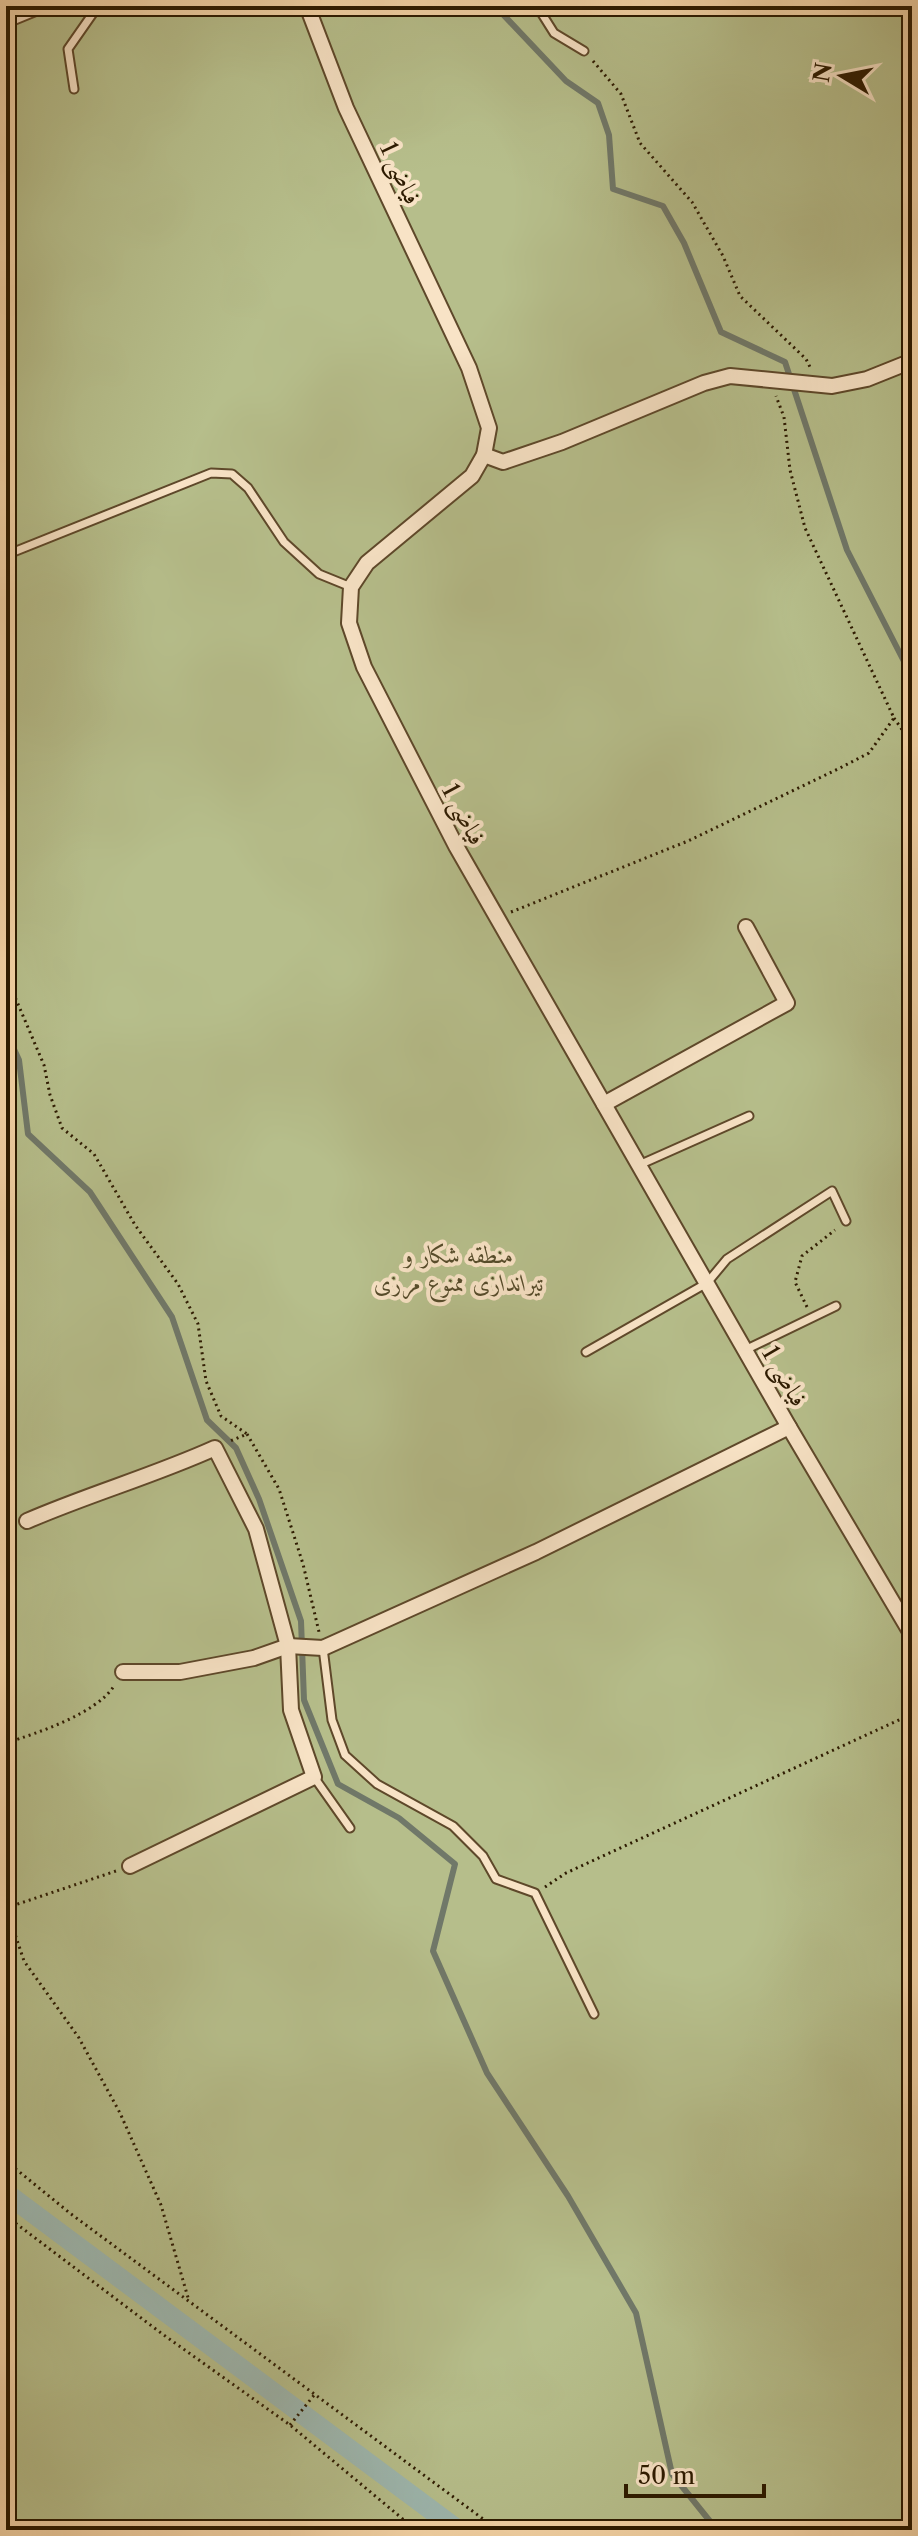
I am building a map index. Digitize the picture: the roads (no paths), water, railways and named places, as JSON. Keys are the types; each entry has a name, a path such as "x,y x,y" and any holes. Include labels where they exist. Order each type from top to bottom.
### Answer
{"street":[{"path":"6,20 40,6"},
{"name":"فیاضی 1","path":"307,6 346,108 469,368 489,428 484,455"},
{"path":"351,587 367,563 472,476 484,455 503,462 562,442 704,383 730,376 832,386 867,379 912,361"},
{"name":"فیاضی 1","path":"351,587 349,623 364,667 456,846 789,1427 912,1635"},
{"path":"604,1104 787,1003 746,927"},
{"path":"123,1672 180,1672 254,1658 290,1646 318,1647 536,1552 789,1427"},
{"path":"27,1521 80,1497 160,1473 215,1448 256,1529 290,1646 291,1710 314,1777 130,1866"}],"lane":[{"path":"74,89 68,49 98,6"},
{"path":"537,6 554,33 584,51"},
{"path":"6,555 211,473 232,474 248,488 284,542 319,574 351,587"},
{"path":"639,1165 749,1116"},
{"path":"586,1352 707,1283 727,1259 832,1191 846,1221"},
{"path":"745,1350 836,1306"},
{"path":"318,1647 332,1720 345,1755 377,1784 453,1826 483,1856 496,1879 535,1893 594,2014"},
{"path":"314,1777 350,1828"}],"waterway":[{"path":"495,6 566,81 598,103 609,135 613,189 663,206 684,243 721,332 785,362 847,550 912,677"},
{"path":"6,1032 19,1060 28,1134 90,1192 172,1317 207,1420 236,1448 259,1499 301,1621 304,1700 338,1784 399,1818 455,1864 433,1951 487,2073 568,2196 636,2313 672,2474 717,2530"},
{"path":"6,2193 458,2530"}],"park label":[{"name":"منطقه شکار و تیراندازی ممنوع مرزی","path":"459,1268"}]}
